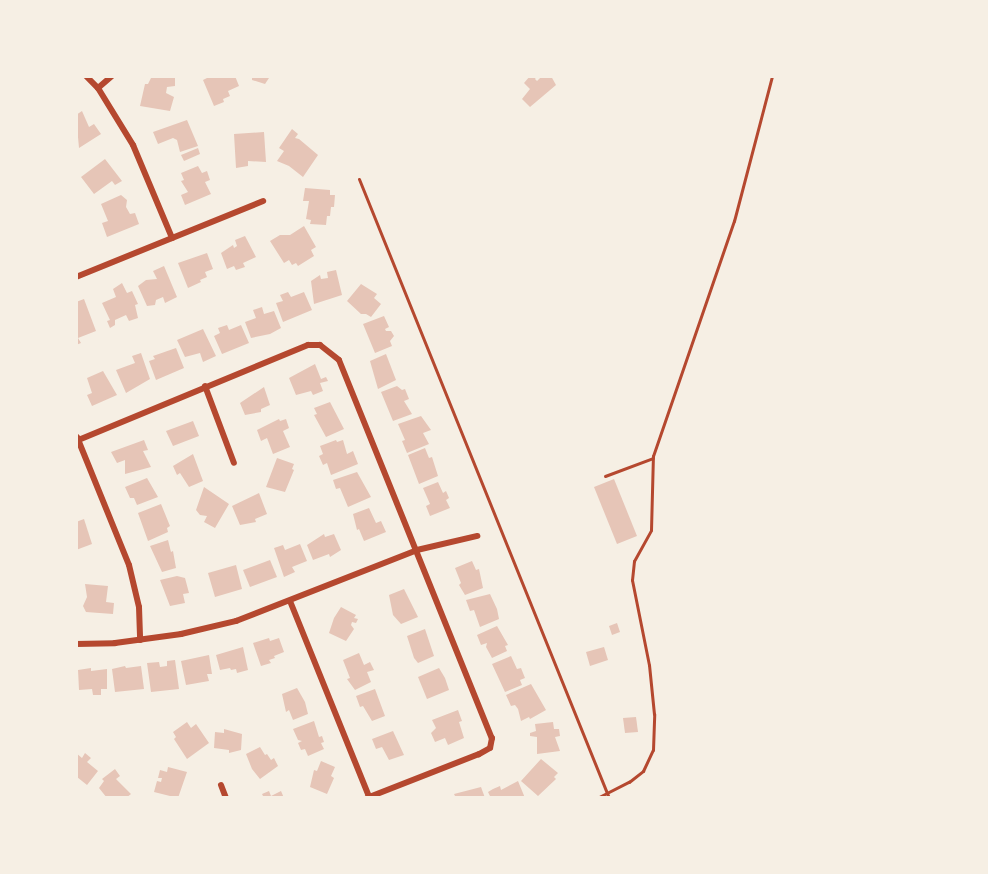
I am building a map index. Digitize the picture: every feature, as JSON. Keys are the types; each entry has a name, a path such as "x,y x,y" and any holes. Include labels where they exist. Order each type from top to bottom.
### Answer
{"street":[{"path":"86,76 98,88 134,145 172,238"},
{"path":"98,88 112,76"},
{"path":"76,277 263,201"},
{"path":"140,640 139,607 129,565 77,439 308,345 320,345 339,360 491,732 491,743 479,754 368,797 290,601"},
{"path":"205,386 234,463"},
{"path":"76,644 140,640 181,634 236,621 417,550 477,536"},
{"path":"221,785 225,798"}],"lane":[{"path":"597,798 608,795 643,771 653,750 654,714 648,665 632,580 634,561 651,530 653,458 734,221 772,76"},
{"path":"359,179 608,795"},
{"path":"605,476 653,458"}],"building":[{"path":"152,76 175,78 175,86 167,87 166,93 174,97 170,111 140,106 145,84 148,84"},
{"path":"211,76 235,76 239,86 228,91 230,96 223,99 224,102 214,106 203,80"},
{"path":"252,76 268,76 269,78 265,84 252,80"},
{"path":"530,76 537,76 535,79 537,81 542,76 551,76 556,85 530,107 522,99 530,89 524,83"},
{"path":"82,111 89,127 94,124 101,134 79,148 76,115"},
{"path":"187,120 198,146 180,152 177,140 173,138 158,144 153,132"},
{"path":"292,129 298,134 295,138 318,155 303,177 289,166 277,161 284,151 279,148"},
{"path":"264,132 266,162 248,161 248,166 236,168 234,134"},
{"path":"198,148 200,154 184,161 181,155"},
{"path":"105,159 122,181 115,185 112,181 94,194 81,177"},
{"path":"198,166 202,173 207,171 210,180 205,182 211,194 185,205 181,195 188,192 181,181 184,180 181,173"},
{"path":"305,188 330,190 330,195 335,195 334,207 331,207 330,216 327,216 326,225 310,224 311,220 306,219 309,201 303,201"},
{"path":"121,195 127,200 126,207 130,214 135,213 139,224 107,237 102,223 108,221 101,204"},
{"path":"304,226 316,247 311,250 314,256 298,266 296,263 292,265 289,260 284,263 270,241 280,235 290,235"},
{"path":"245,236 256,257 243,263 245,267 236,270 234,266 227,269 221,253 233,245 234,248 237,246 235,240"},
{"path":"207,253 213,269 205,272 207,277 200,280 201,282 188,288 178,263"},
{"path":"164,266 177,297 165,303 163,297 156,300 155,305 147,306 138,286 146,280 157,279 153,271"},
{"path":"336,270 342,295 314,304 311,281 320,275 321,279 328,278 327,272"},
{"path":"122,283 127,293 132,291 138,304 135,305 138,318 129,321 126,315 115,320 115,325 110,328 107,321 110,320 102,303 116,297 113,289"},
{"path":"361,284 377,294 374,298 381,304 371,317 361,314 347,301"},
{"path":"288,292 291,297 304,292 312,310 283,322 276,303 283,301 280,295"},
{"path":"84,299 96,331 78,338 81,343 76,345 76,302"},
{"path":"262,307 264,314 274,311 281,328 270,334 251,338 245,322 256,318 253,310"},
{"path":"384,316 389,327 385,329 386,331 391,331 394,336 390,341 392,346 375,353 363,324"},
{"path":"227,325 229,330 241,325 249,343 222,354 214,336 220,333 218,328"},
{"path":"203,329 216,356 203,362 200,353 185,357 177,340"},
{"path":"176,348 184,368 156,380 149,361 155,359 153,356"},
{"path":"141,353 150,379 126,393 116,370 135,363 132,356"},
{"path":"386,354 396,380 378,389 370,361"},
{"path":"315,364 321,379 326,377 328,381 320,383 323,391 313,395 311,391 296,395 289,378"},
{"path":"103,371 117,395 92,406 87,395 92,393 87,378"},
{"path":"397,386 402,390 405,389 409,399 404,401 412,414 393,421 381,392"},
{"path":"264,387 270,405 261,409 261,412 245,415 240,403"},
{"path":"330,402 344,429 326,437 314,415 317,414 314,408"},
{"path":"421,416 431,430 423,433 429,444 407,453 402,441 405,440 398,424"},
{"path":"279,419 280,421 286,419 289,428 283,431 290,447 273,454 267,438 261,441 257,430"},
{"path":"193,421 199,436 173,446 166,431"},
{"path":"144,440 148,450 143,451 151,467 125,474 125,460 117,463 111,452"},
{"path":"336,440 337,442 343,440 347,454 353,451 358,464 331,475 327,463 323,465 319,456 323,454 320,446"},
{"path":"425,448 429,458 432,457 438,476 419,484 408,455"},
{"path":"193,454 203,481 189,487 180,473 177,475 173,466"},
{"path":"277,458 294,464 292,469 294,470 285,492 266,487"},
{"path":"357,472 371,497 348,507 340,488 336,489 333,480"},
{"path":"147,478 158,497 137,505 134,498 130,498 125,487"},
{"path":"614,479 637,536 617,544 594,487"},
{"path":"438,482 443,493 446,491 449,498 446,500 450,508 430,516 426,506 430,504 423,488"},
{"path":"204,487 229,504 215,528 204,522 207,516 200,515 196,510"},
{"path":"259,493 267,514 255,519 256,522 240,525 232,506"},
{"path":"161,504 170,526 167,528 168,532 148,541 138,513"},
{"path":"369,508 376,523 381,521 386,532 364,541 359,529 357,530 353,514"},
{"path":"84,519 92,544 76,550 76,522"},
{"path":"324,534 325,537 334,534 341,550 330,557 329,554 313,560 307,545"},
{"path":"168,540 176,568 162,572 150,546"},
{"path":"300,544 307,561 292,567 295,572 284,577 274,548 283,545 285,550"},
{"path":"270,560 277,577 250,587 243,570"},
{"path":"472,561 476,570 479,569 483,588 465,595 459,585 461,583 455,568"},
{"path":"236,565 242,589 215,597 208,573"},
{"path":"177,576 185,578 189,593 183,594 185,603 170,606 160,580"},
{"path":"85,584 108,586 106,602 114,603 113,614 86,612 83,606 87,597"},
{"path":"404,589 418,617 401,624 393,615 389,595"},
{"path":"490,594 499,619 480,627 474,610 470,611 466,600"},
{"path":"341,607 356,615 354,618 358,619 356,623 352,622 354,629 346,641 329,633"},
{"path":"617,623 620,632 612,635 609,626"},
{"path":"497,626 508,645 505,646 507,651 492,658 486,647 487,643 481,645 477,635"},
{"path":"425,629 434,656 418,663 414,658 407,636"},
{"path":"269,638 270,641 279,638 284,652 269,660 271,663 261,666 253,643"},
{"path":"243,647 248,670 237,673 236,669 220,670 216,655"},
{"path":"604,647 608,660 590,666 586,652"},
{"path":"359,653 364,665 370,662 374,670 367,672 371,682 355,690 347,679 350,678 343,660"},
{"path":"209,655 212,674 207,674 209,681 186,685 181,661"},
{"path":"511,656 517,669 521,668 525,678 520,680 522,685 505,692 492,664"},
{"path":"175,660 179,689 151,692 147,663 159,662 160,667 167,666 167,661"},
{"path":"125,666 126,668 141,666 144,689 115,692 112,669"},
{"path":"91,668 91,671 107,669 107,689 101,689 101,695 93,695 92,689 79,690 78,670"},
{"path":"439,668 449,690 427,699 418,677"},
{"path":"531,684 546,710 521,721 518,709 515,705 511,706 506,695"},
{"path":"297,688 305,702 308,714 293,720 289,710 286,712 282,694"},
{"path":"375,689 385,716 372,721 363,706 360,707 356,696"},
{"path":"458,710 464,738 448,745 445,738 435,742 431,733 436,728 432,720"},
{"path":"636,717 638,732 625,733 623,718"},
{"path":"314,721 319,737 322,736 324,742 321,743 324,749 308,756 305,749 301,750 298,743 302,741 298,740 293,729"},
{"path":"187,722 191,728 196,724 209,743 187,759 174,739 176,737 173,732"},
{"path":"553,722 554,729 559,729 560,736 555,737 560,751 537,754 537,737 530,736 530,733 536,731 535,724"},
{"path":"224,729 242,734 241,750 229,753 229,750 214,748 215,732 224,733"},
{"path":"393,731 404,755 389,760 382,747 376,749 372,739"},
{"path":"260,747 271,760 274,758 278,766 260,779 252,769 246,754"},
{"path":"76,753 82,758 85,753 91,758 87,762 98,771 87,785 77,777"},
{"path":"541,759 558,773 554,777 556,779 538,796 521,781"},
{"path":"321,761 335,767 331,776 334,778 327,794 310,787 314,770 317,771"},
{"path":"168,767 187,772 178,798 154,792 157,781 161,782 162,778 158,778 160,770 167,772"},
{"path":"115,769 120,776 116,779 131,794 126,798 107,798 99,788 104,781 102,779"},
{"path":"518,781 525,798 491,798 488,792 500,786 501,790"},
{"path":"481,787 485,798 456,798 454,794"},
{"path":"269,791 271,796 281,791 284,798 264,798 262,794"}]}
